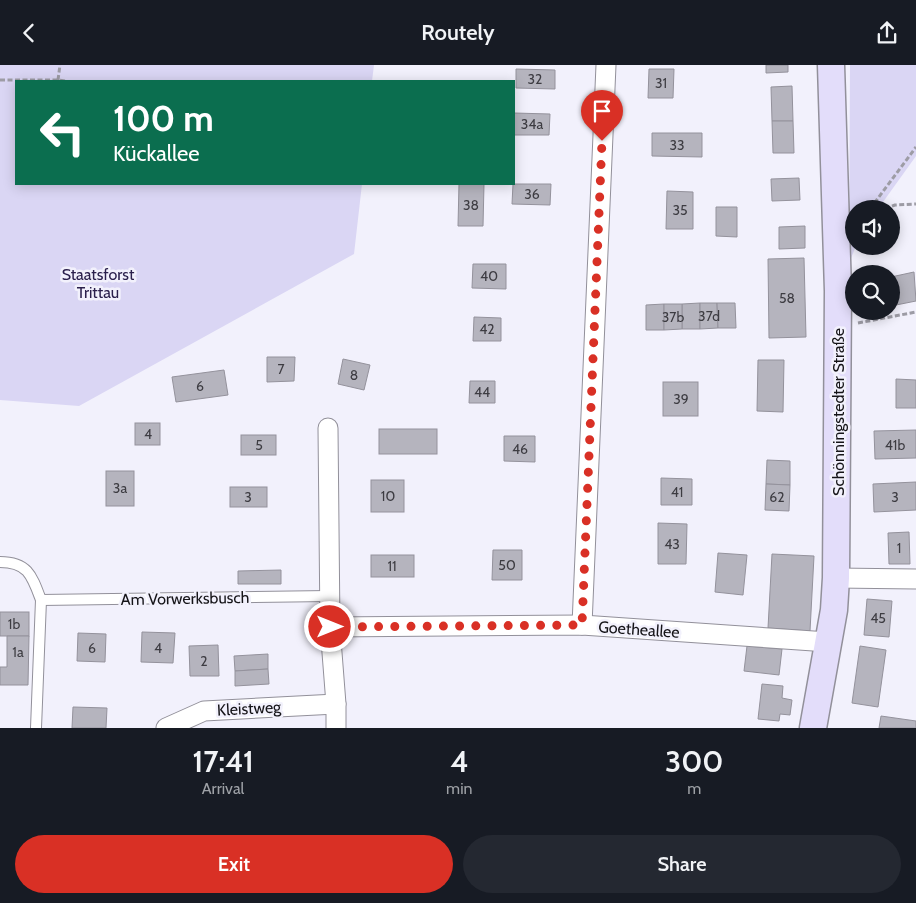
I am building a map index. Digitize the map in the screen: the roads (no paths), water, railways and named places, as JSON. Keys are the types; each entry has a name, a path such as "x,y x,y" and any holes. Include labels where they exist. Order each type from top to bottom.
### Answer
{"main road":[{"name":"Schönningstedter Straße","path":"813,728 834,610 836,578 838,326 831,65"}],"street":[{"path":"582,625 606,65"},
{"path":"328,428 330,627 336,728"},
{"path":"836,578 916,579"},
{"name":"Goetheallee","path":"330,627 582,625 828,642"},
{"name":"Kleistweg","path":"166,728 204,711 336,704"}],"lane":[{"path":"0,562 14,562 32,575 41,599 36,728"},
{"name":"Am Vorwerksbusch","path":"41,599 330,596"}],"park label":[{"name":"Staatsforst Trittau","path":"98,283"}]}
